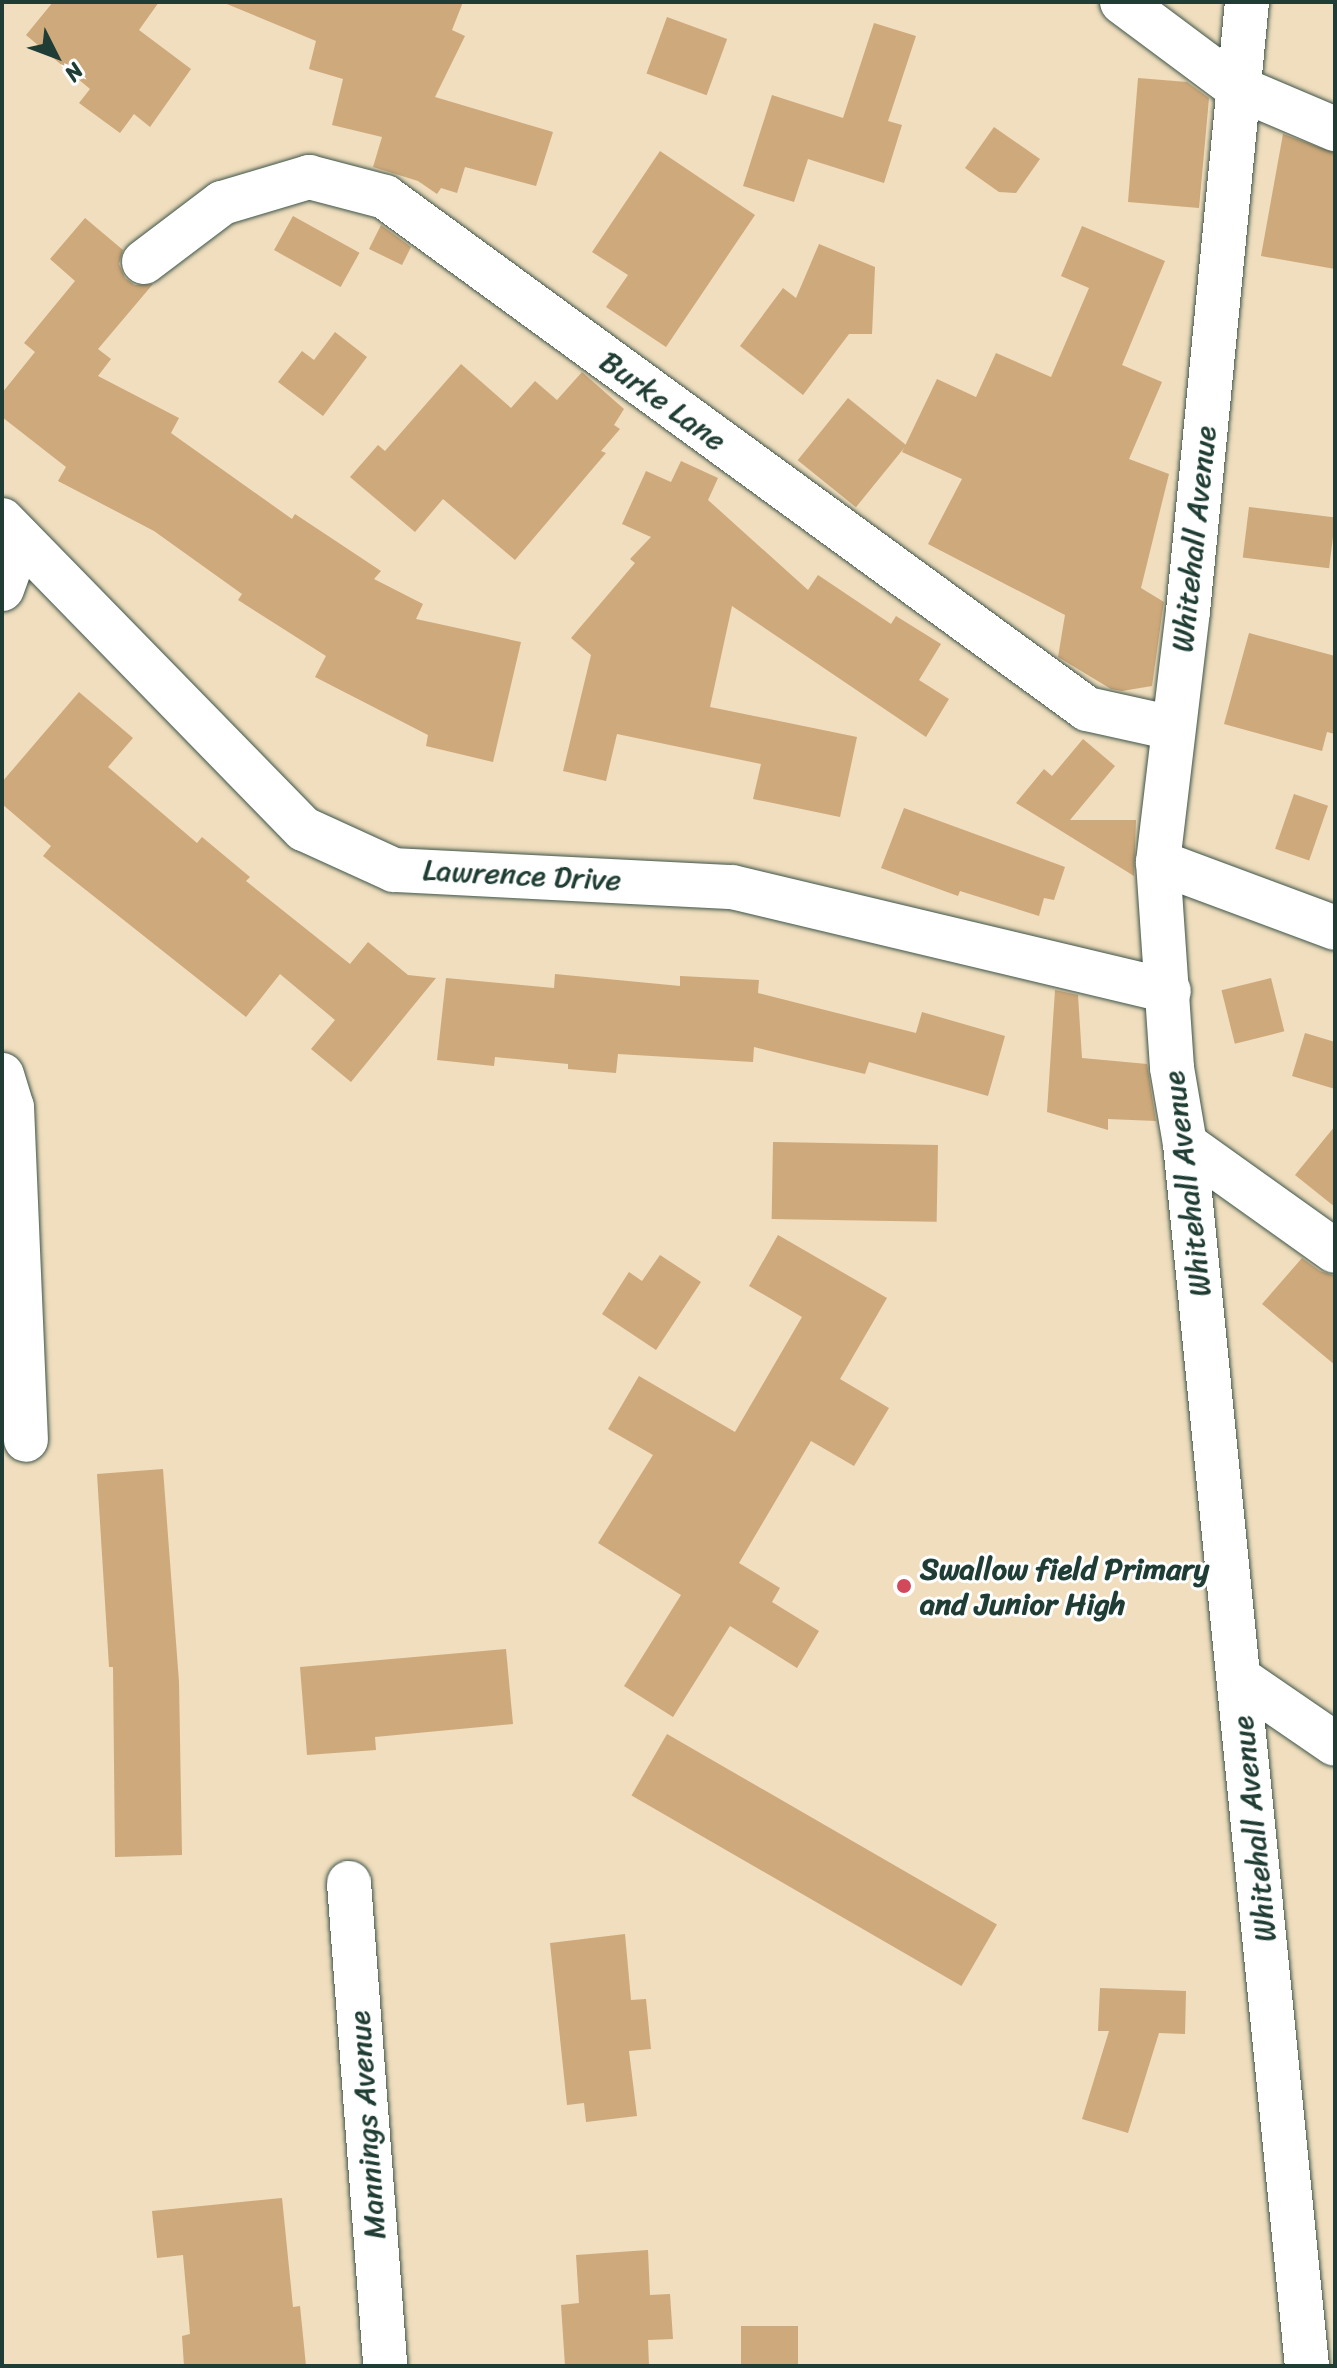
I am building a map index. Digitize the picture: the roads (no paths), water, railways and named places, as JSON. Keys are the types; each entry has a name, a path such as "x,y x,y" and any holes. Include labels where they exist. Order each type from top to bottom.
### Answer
{"street":[{"path":"1122,2 1236,87 1335,129"},
{"name":"Whitehall Avenue","path":"1247,2 1236,87 1188,611 1158,862 1172,1068 1185,1144 1307,2366"},
{"name":"Burke Lane","path":"144,262 222,203 309,177 385,197 1087,709 1173,728"},
{"path":"2,589 11,529"},
{"name":"Lawrence Drive","path":"11,529 304,829 394,870 732,887 1169,991"},
{"path":"1158,862 1335,928"},
{"path":"2,1075 12,1107 26,1440"},
{"path":"1185,1144 1335,1251"},
{"path":"1239,1678 1335,1744"},
{"name":"Mannings Avenue","path":"349,1883 385,2366"}],"place":[{"name":"Swallow field Primary and Junior High","path":"904,1586"}]}
